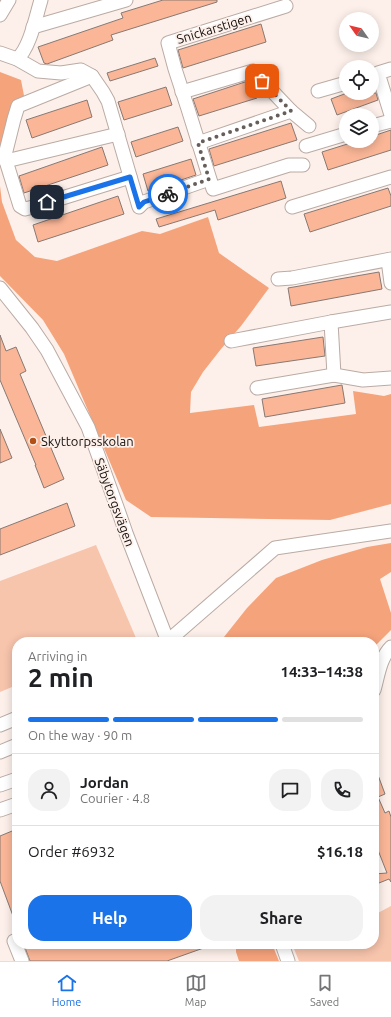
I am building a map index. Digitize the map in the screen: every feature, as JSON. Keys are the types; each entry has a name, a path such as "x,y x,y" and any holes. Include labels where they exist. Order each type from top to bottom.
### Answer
{"street":[{"path":"0,15 8,0"},
{"path":"17,59 21,56 25,49 41,0"},
{"path":"33,27 126,0"},
{"name":"Snickarstigen","path":"209,179 174,69 168,43 286,6"},
{"path":"0,54 17,59 38,71 61,73 81,70 92,76 108,101 139,207 144,202 209,179 213,189 289,165 303,165"},
{"path":"379,73 391,69"},
{"path":"182,92 253,71 291,111 309,126"},
{"path":"92,76 18,106 5,155 20,206 25,209 130,177"},
{"path":"379,84 391,115"},
{"path":"318,91 339,85"},
{"path":"198,143 291,111"},
{"path":"379,124 391,121"},
{"path":"6,161 118,134"},
{"path":"306,146 339,136"},
{"path":"292,207 391,177"},
{"path":"278,279 292,278 390,259 391,283"},
{"name":"Säbytorgsvägen","path":"0,288 32,328 47,350 88,427 126,533 166,637"},
{"path":"231,341 391,312"},
{"path":"331,322 334,375"},
{"path":"257,388 334,375 363,380 391,378"},
{"path":"174,637 275,548 391,531"},
{"path":"379,672 386,652 391,647"},
{"path":"0,725 12,720"},
{"path":"0,752 12,747"},
{"path":"0,785 12,780"},
{"path":"0,810 12,806"},
{"path":"17,949 22,961"},
{"path":"284,949 288,961"}],"shaded area":[{"path":"0,72 21,80 26,106 14,119 0,155"},
{"path":"0,186 2,202 16,240 35,257 57,261 142,231 160,234 208,217 219,253 269,288 241,326 203,372 191,392 190,413 254,405 259,427 356,414 353,391 384,396 391,394 391,504 330,520 151,517 126,500 64,354 43,320 0,276"},
{"path":"391,543 391,572 380,579 391,613 391,630 379,642 379,637 224,637 247,608 276,578 322,560 367,547"},
{"path":"96,545 136,637 12,637 12,687 0,692 0,581"},
{"path":"391,906 391,961 299,961 294,949 379,949 379,912"},
{"path":"236,949 274,949 279,961 239,961"}],"building":[{"path":"163,0 217,0 217,2 111,35 113,40 47,64 44,63 38,47 123,18 121,13"},
{"path":"261,24 266,42 183,68 178,50"},
{"path":"155,58 158,66 110,81 107,73"},
{"path":"251,80 257,98 199,116 193,99"},
{"path":"166,87 172,105 124,120 118,102"},
{"path":"339,96 339,100 378,100 356,108 339,108 339,114 337,115 331,99"},
{"path":"87,100 92,117 32,138 26,120"},
{"path":"291,123 297,140 214,166 209,149"},
{"path":"178,127 183,141 136,157 131,142"},
{"path":"391,130 391,150 328,170 322,152 339,147 339,148 379,148 379,134"},
{"path":"102,147 108,165 24,193 19,176"},
{"path":"191,159 196,175 148,191 143,174"},
{"path":"281,181 286,198 218,220 215,210 159,227 156,219"},
{"path":"388,188 391,196 391,206 310,232 304,214"},
{"path":"118,196 124,214 38,242 33,225"},
{"path":"379,272 382,289 291,306 288,288"},
{"path":"0,335 6,351 16,347 26,371 20,374 64,479 44,488 36,465 0,380"},
{"path":"323,337 325,356 256,366 253,348"},
{"path":"342,385 345,403 265,417 262,399"},
{"path":"0,429 12,458 0,463"},
{"path":"67,503 75,526 0,555 0,529"},
{"path":"379,778 385,794 379,797"},
{"path":"379,799 385,813 389,811 391,817 391,882 389,879 379,883 379,874 387,873 379,853"},
{"path":"12,831 12,913 0,881 0,836"},
{"path":"26,949 201,949 167,961 30,961"}],"way so far":[{"path":"168,194 209,179 198,143 291,111 262,81"}],"place":[{"name":"Skyttorpsskolan","path":"33,441"}],"route":[{"path":"47,202 130,177 139,207 144,202 168,194"}]}
